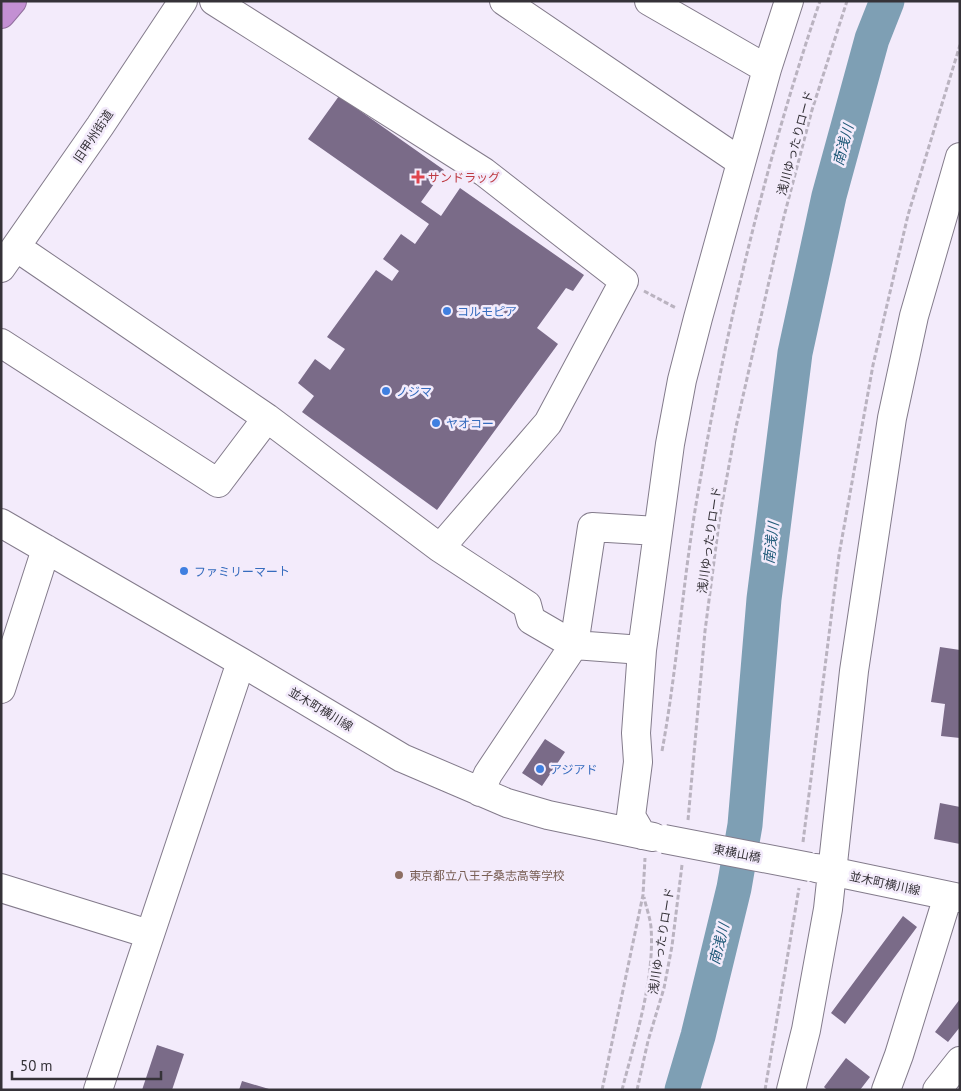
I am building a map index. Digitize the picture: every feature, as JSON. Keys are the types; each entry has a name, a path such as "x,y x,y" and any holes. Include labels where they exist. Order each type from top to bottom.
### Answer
{"highway":[{"path":"1,14 12,1"}],"street":[{"name":"旧甲州街道","path":"9,257 100,126 183,1"},
{"path":"214,1 484,172 624,281 548,423 440,548"},
{"path":"504,1 741,162"},
{"path":"649,1 767,69"},
{"path":"653,837 631,816 638,762 636,733 642,650 670,444 682,380 698,318 767,69 789,1"},
{"path":"790,1090 806,1030 828,909 821,869 854,671 892,418 914,316 960,157"},
{"path":"9,257 266,418 440,548 528,604 531,620 574,645 642,650"},
{"path":"1,343 218,483 266,418"},
{"name":"並木町横川線","path":"1,523 402,758 507,803 548,815 653,837"},
{"path":"480,792 488,774 574,645 592,527 657,531"},
{"path":"1,689 46,549"},
{"path":"98,1090 241,662"},
{"name":"東横山橋","path":"653,837 821,869"},
{"name":"並木町横川線","path":"821,869 954,897"},
{"path":"1,888 149,934"},
{"path":"886,1090 954,897"},
{"path":"937,1090 960,1061"}],"path":[{"path":"662,755 698,490 719,382 742,276 769,168 820,1"},
{"name":"浅川ゆったりロード","path":"688,820 705,631 720,515 731,452 774,254 812,110 847,1"},
{"path":"624,281 698,318"},
{"path":"602,1090 643,895 646,855 653,837"},
{"name":"浅川ゆったりロード","path":"637,1090 648,1041 664,988 672,946 683,858"},
{"path":"622,1090 644,999 651,949 650,924 643,895"}],"building":[{"path":"339,96 444,170 421,202 441,216 460,188 584,275 573,291 566,288 537,328 558,344 437,510 302,412 314,396 298,383 315,359 330,370 345,349 327,337 376,270 392,281 399,271 383,259 401,234 415,244 429,224 308,139"},
{"path":"940,647 960,650 960,738 941,736 945,704 931,702"},
{"path":"545,739 565,752 542,786 522,773"},
{"path":"940,803 960,807 960,844 934,839"},
{"path":"903,916 917,927 845,1024 831,1013"},
{"path":"960,999 960,1027 948,1042 935,1032"},
{"path":"157,1045 184,1054 172,1090 142,1090"},
{"path":"846,1058 870,1077 860,1090 827,1090 824,1087"},
{"path":"242,1081 269,1089 269,1090 239,1090"}],"waterway":[{"name":"南浅川","path":"682,1090 698,1036 734,888 745,825 764,599 795,353 829,196 872,39 887,1"}],"place":[{"name":"サンドラッグ","path":"418,177"},
{"name":"コルモピア","path":"447,311"},
{"name":"ノジマ","path":"386,391"},
{"name":"ヤオコー","path":"436,423"},
{"name":"ファミリーマート","path":"184,571"},
{"name":"アジアド","path":"540,769"},
{"name":"東京都立八王子桑志高等学校","path":"399,875"}]}
